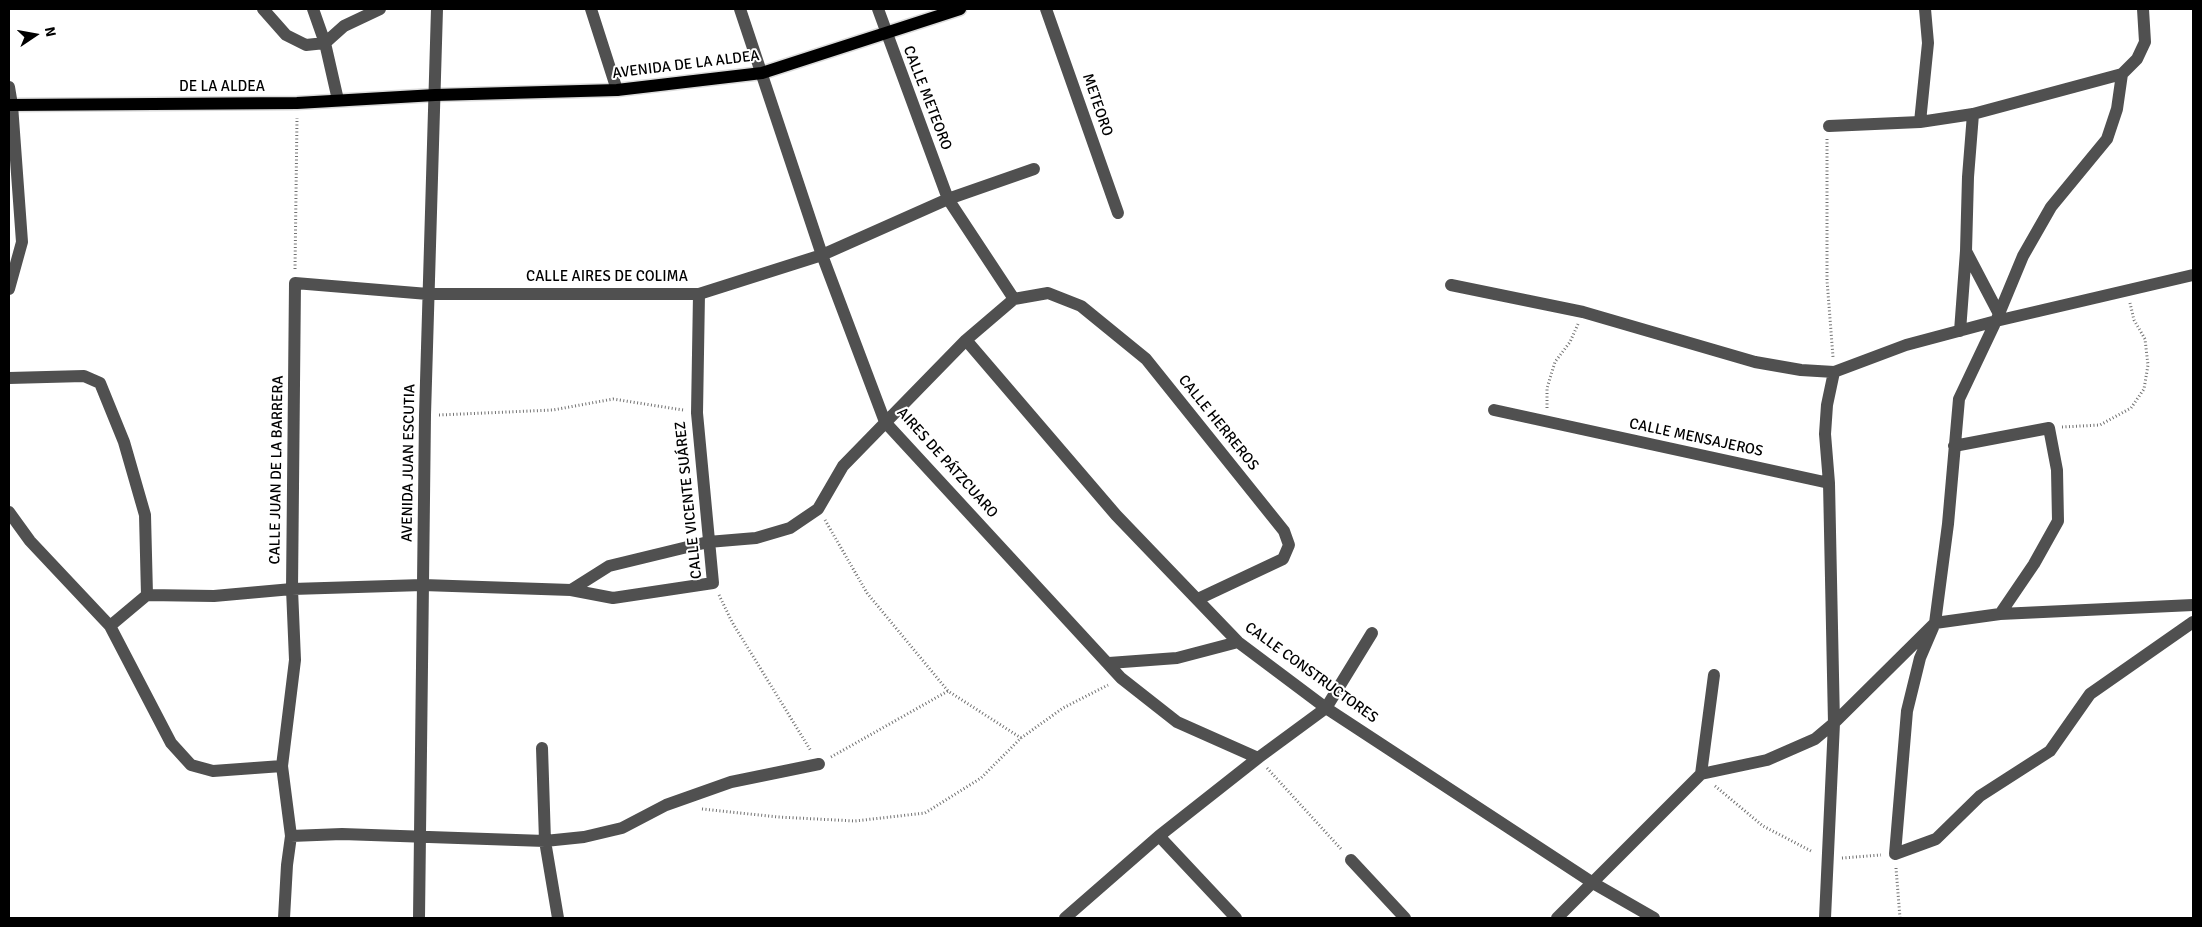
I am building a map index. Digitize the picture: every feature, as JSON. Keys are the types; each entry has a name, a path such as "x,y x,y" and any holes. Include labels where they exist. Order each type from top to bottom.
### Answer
{"main road":[{"name":"AVENIDA DE LA ALDEA","path":"435,95 617,90 762,73 960,9"},
{"name":"DE LA ALDEA","path":"10,105 297,103 435,95"}],"street":[{"path":"263,9 286,35 306,45 325,43 344,26 380,9"},
{"path":"313,9 325,43 338,100"},
{"name":"AVENIDA JUAN ESCUTIA","path":"419,918 428,294 437,9"},
{"path":"591,9 617,90"},
{"name":"AIRES DE PÁTZCUARO","path":"740,9 822,254 885,422 1122,678 1177,722 1258,758"},
{"name":"CALLE METEORO","path":"878,9 948,199 1014,300"},
{"name":"METEORO","path":"1046,9 1118,213"},
{"path":"1920,122 1928,43 1925,9"},
{"path":"1829,126 1920,122 1973,114 2122,74 2137,59 2144,42 2143,9"},
{"path":"2122,74 2117,109 2107,139 2051,207 2023,256 1998,318 1959,399 1948,524 1935,623 1920,658 1907,711 1895,854 1936,839 1980,796 2050,751 2090,694 2193,622"},
{"path":"9,87 22,242 9,289"},
{"path":"1960,331 1973,114"},
{"name":"CALLE AIRES DE COLIMA","path":"295,282 428,294 699,294 822,254 948,199 1034,169"},
{"path":"1966,251 1998,318"},
{"path":"1451,285 1583,312 1755,362 1800,370 1834,372 1906,345 1960,331 1998,318 2126,292 2193,275"},
{"name":"CALLE JUAN DE LA BARRERA","path":"284,918 287,865 291,836 282,766 295,660 292,589 295,282"},
{"name":"CALLE HERREROS","path":"1014,300 1048,293 1080,306 1146,359 1284,531 1289,545 1283,559 1198,599"},
{"name":"CALLE VICENTE SUÁREZ","path":"699,294 697,413 713,583"},
{"path":"571,590 610,566 708,542 756,538 790,528 818,509 843,466 966,340 1014,300"},
{"name":"CALLE CONSTRUCTORES","path":"966,340 1116,515 1238,642 1326,708 1593,883 1654,918"},
{"path":"1825,918 1834,723 1829,483 1825,434 1826,405 1834,372"},
{"path":"9,378 84,376 100,383 124,442 146,515 148,595"},
{"name":"CALLE MENSAJEROS","path":"1494,410 1829,483"},
{"path":"1954,446 2049,428 2056,470 2058,521 2034,564 2000,614"},
{"path":"9,512 30,541 110,626 171,742 191,765 213,771 282,766"},
{"path":"110,626 148,595 214,596 292,589 423,585 571,590 613,598 713,583"},
{"path":"1557,918 1701,774 1767,760 1815,738 1834,723 1935,623 2000,614 2193,605"},
{"path":"1065,918 1159,836 1258,758 1326,708 1372,633"},
{"path":"1109,663 1177,658 1238,642"},
{"path":"1701,774 1714,675"},
{"path":"542,748 545,841 558,918"},
{"path":"291,836 419,837 545,841 584,837 622,828 666,805 731,782 819,764"},
{"path":"1159,836 1236,918"},
{"path":"1351,860 1405,918"}],"path":[{"path":"295,282 297,103"},
{"path":"1829,126 1825,152 1827,280 1834,372"},
{"path":"2049,428 2100,424 2131,408 2144,389 2148,365 2145,339 2134,320 2126,292"},
{"path":"1556,425 1547,408 1547,388 1555,362 1570,342 1583,312"},
{"path":"426,415 553,410 613,399 697,413"},
{"path":"818,509 867,593 948,691 1021,738"},
{"name":"CALLE VICENTE SUÁREZ","path":"713,583 732,622 819,764"},
{"path":"694,808 778,817 855,821 925,813 981,778 1021,738 1063,708 1122,678"},
{"path":"819,764 948,691"},
{"path":"1258,758 1351,860"},
{"path":"1701,774 1763,826 1827,859 1895,854 1900,918"}]}
